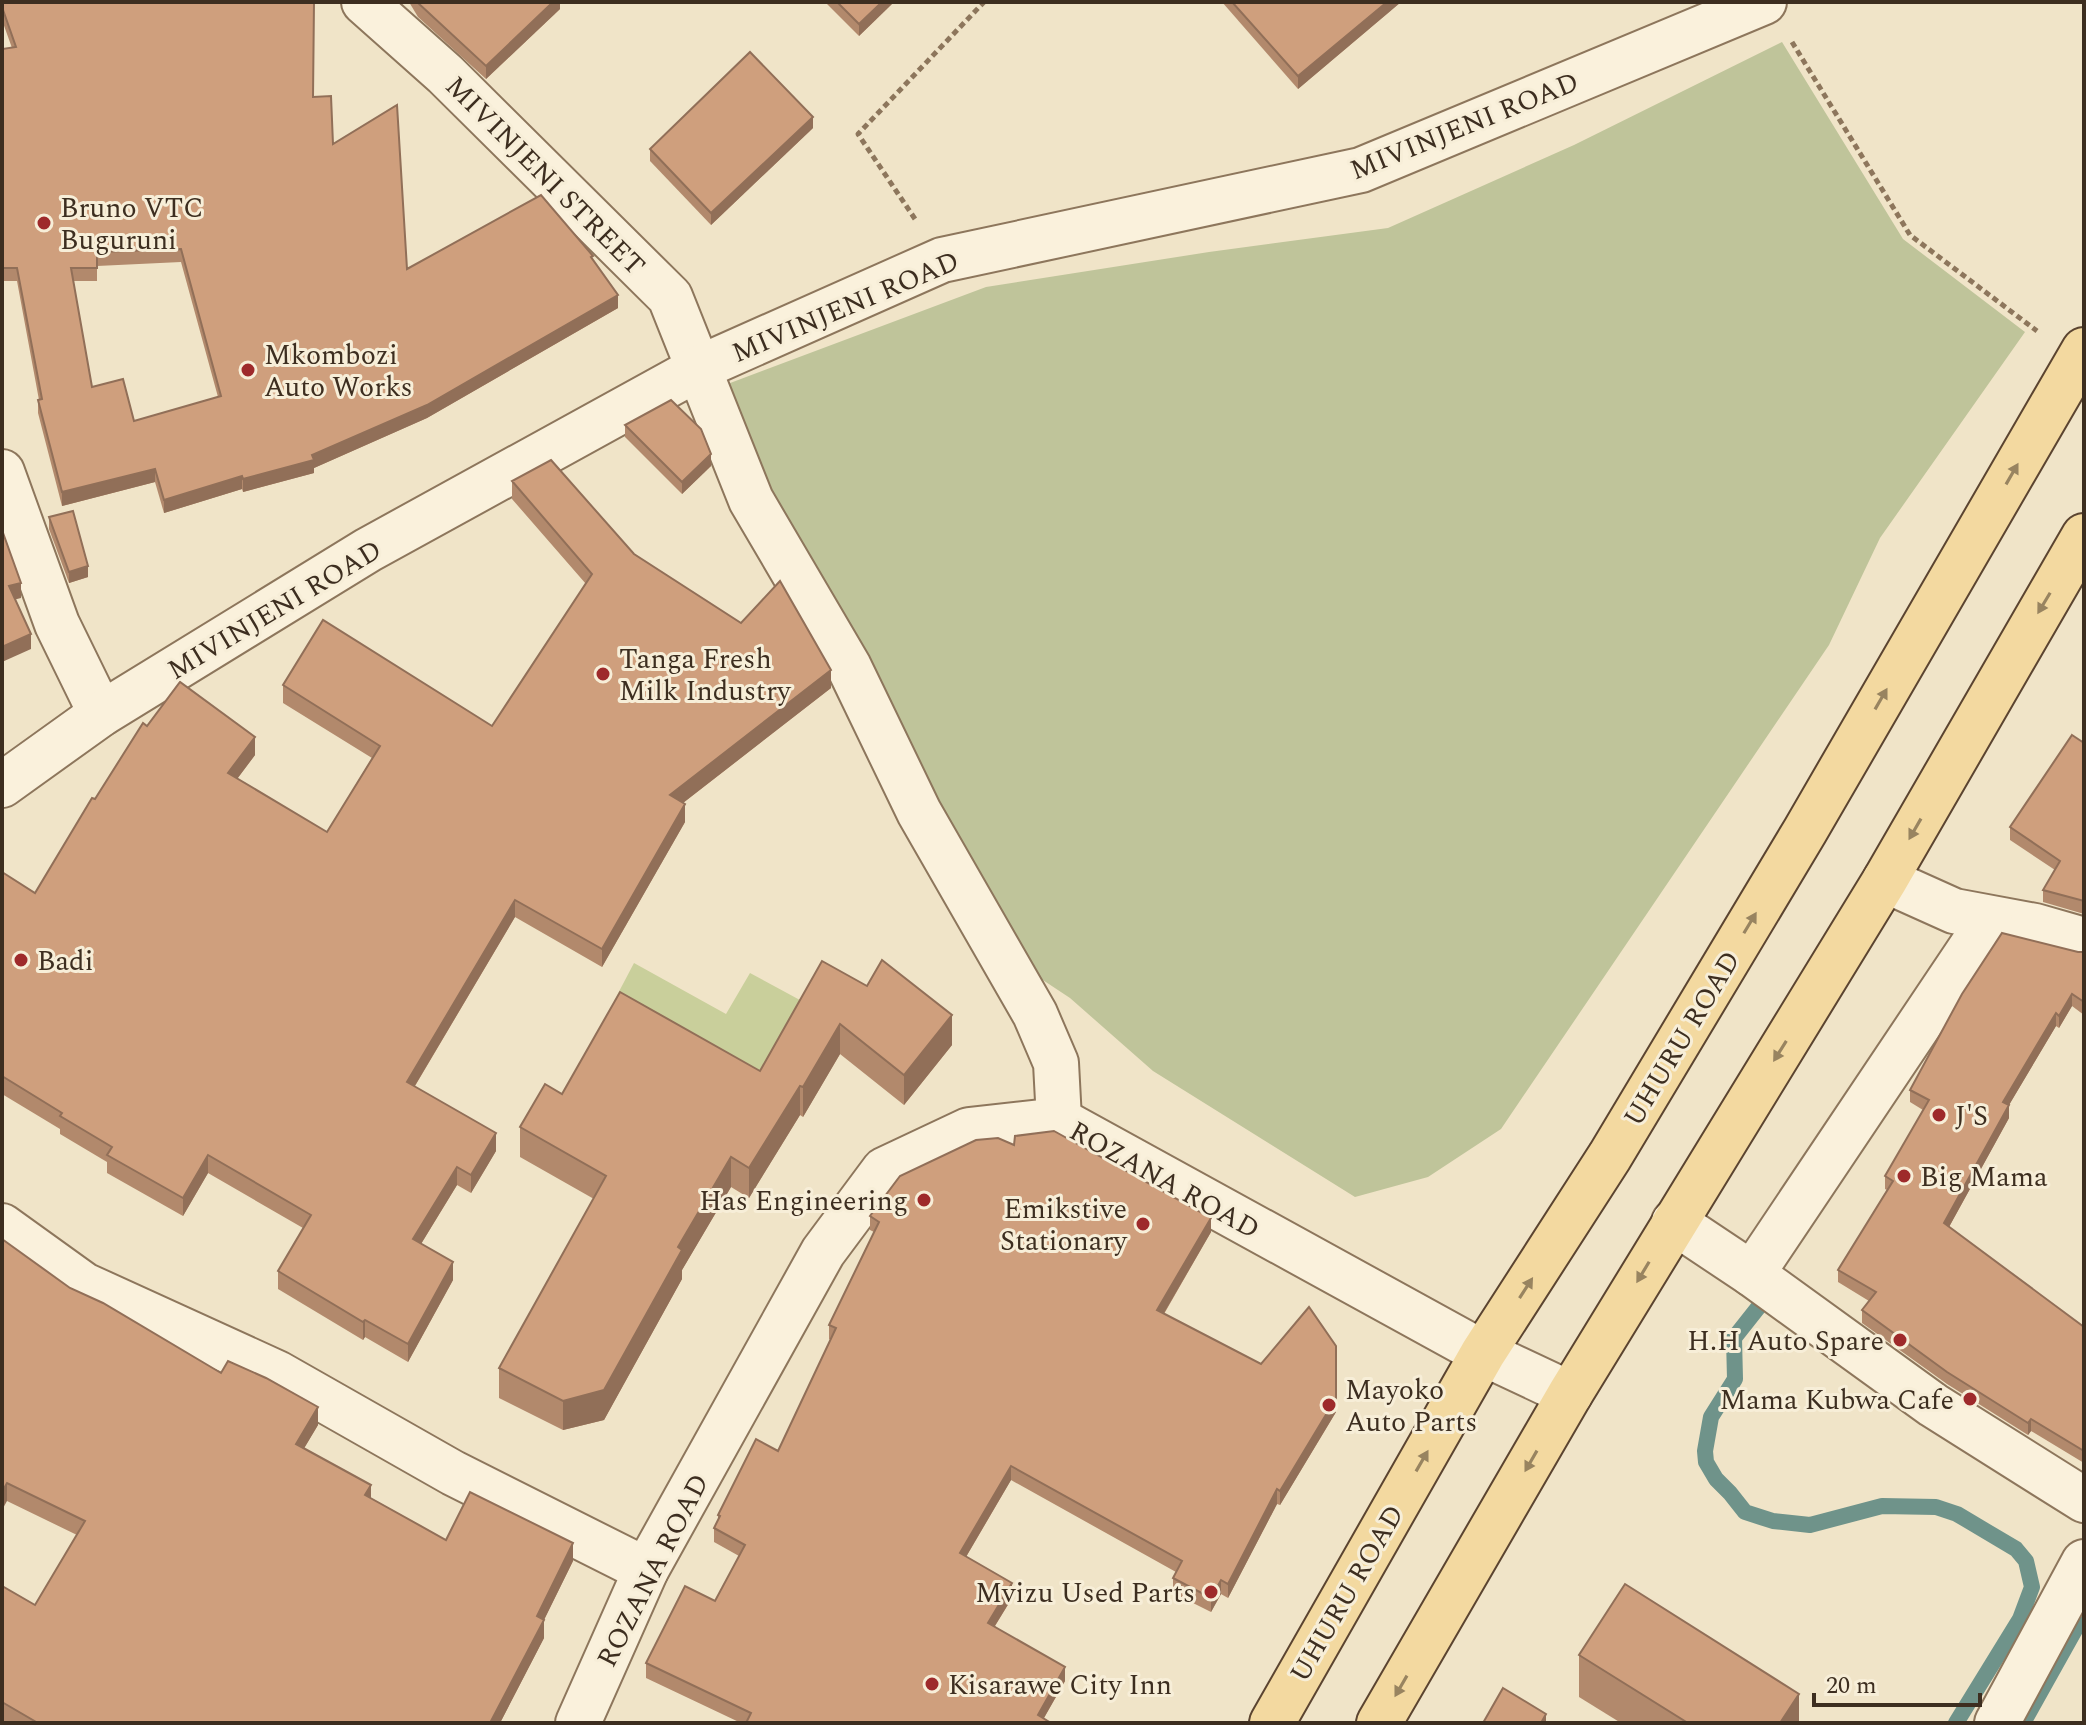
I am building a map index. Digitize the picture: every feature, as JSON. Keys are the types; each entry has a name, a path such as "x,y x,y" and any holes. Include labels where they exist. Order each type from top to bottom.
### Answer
{"main road":[{"name":"UHURU ROAD","path":"1272,1723 1483,1353 1627,1129 1805,831 2083,351"},
{"path":"1379,1723 1570,1394 1885,880 2084,536"}],"street":[{"name":"MIVINJENI STREET","path":"364,2 445,74 670,297 751,500 849,667 919,812 997,953 1035,1014 1056,1063 1059,1120"},
{"name":"MIVINJENI ROAD","path":"2,785 101,714 368,550 699,368 942,260 1361,170 1775,15"},
{"path":"2,472 57,624 101,714"},
{"path":"1885,880 1954,911 2035,926 2084,940"},
{"path":"1752,1274 1990,919"},
{"name":"ROZANA ROAD","path":"578,1723 646,1570 823,1252 884,1170 969,1130 1059,1120 1483,1353 1570,1394"},
{"path":"1674,1222 1752,1274 1933,1405 2084,1500"},
{"path":"2,1226 84,1285 277,1373 453,1473 646,1570"},
{"path":"1997,1723 2084,1562"}],"path":[{"path":"942,260 858,134 984,2"},
{"path":"1775,15 1910,235 2030,328 2083,351"}],"green space":[{"path":"1782,42 1903,239 2025,332 1880,538 1829,645 1501,1129 1428,1177 1355,1197 1153,1071 1070,998 990,945 709,391 986,287 1388,228 1574,145"},
{"path":"634,963 726,1014 750,973 811,1006 768,1085 614,1001"}],"building":[{"path":"2,2 314,2 313,97 331,96 333,144 397,105 407,269 541,195 593,256 618,295 427,405 312,455 314,460 243,479 242,476 164,500 155,469 62,492 38,400 42,399 17,268 2,268 2,49 16,47","holes":["181,249 221,396 134,421 123,379 92,387 71,268 97,268 97,252"]},
{"path":"417,2 553,2 486,66"},
{"path":"837,2 882,2 859,24"},
{"path":"1232,2 1387,2 1298,76"},
{"path":"750,52 813,117 711,213 650,149"},
{"path":"671,400 701,429 711,454 682,482 625,425"},
{"path":"551,460 634,554 741,623 780,581 831,670 670,795 685,804 602,949 515,900 407,1082 496,1133 471,1175 457,1167 413,1239 453,1262 408,1344 365,1320 363,1322 278,1271 311,1215 208,1155 183,1198 107,1155 112,1147 2,1076 2,872 35,893 92,798 95,799 143,723 147,726 180,682 255,737 228,773 327,832 380,746 283,685 323,620 492,726 592,574 512,481"},
{"path":"73,511 88,566 69,572 49,517"},
{"path":"2,530 21,583 9,586 31,634 2,647"},
{"path":"2072,735 2084,743 2084,901 2043,890 2060,861 2010,827"},
{"path":"2002,933 2084,952 2084,1002 2072,994 2059,1016 2056,1013 2003,1102 2009,1105 1944,1223 2084,1327 2084,1451 2031,1419 2028,1423 1947,1372 1862,1310 1876,1292 1838,1270 1893,1181 1885,1176 1929,1100 1910,1090 1962,994"},
{"path":"882,960 952,1015 904,1075 840,1024 749,1168 731,1157 678,1247 682,1250 604,1390 563,1401 499,1368 606,1176 520,1127 545,1084 562,1094 620,992 760,1071 822,961 867,986"},
{"path":"1054,1131 1211,1218 1157,1310 1261,1364 1309,1307 1336,1346 1336,1398 1280,1491 1277,1489 1228,1584 1221,1580 1211,1598 1173,1578 1182,1561 1011,1466 960,1553 1012,1583 988,1623 1065,1667 1038,1715 1051,1723 746,1723 751,1713 646,1663 685,1586 715,1601 745,1545 714,1528 718,1515 756,1439 778,1451 836,1328 829,1325 879,1222 870,1216 900,1176 976,1140 998,1138 1014,1145 1015,1136"},
{"path":"2,1239 70,1288 103,1303 221,1373 228,1361 318,1407 296,1444 371,1485 365,1495 446,1540 470,1492 573,1543 537,1616 544,1620 490,1723 38,1723 2,1702 2,1586 35,1605 85,1521 7,1483 2,1492"},
{"path":"1625,1584 1799,1694 1780,1723 1688,1723 1579,1655"},
{"path":"1503,1688 1546,1714 1541,1723 1483,1723"}],"waterway":[{"path":"1772,1290 1734,1338 1735,1379 1711,1417 1706,1462 1716,1479 1745,1512 1773,1521 1810,1525 1882,1506 1936,1507 1957,1514 2016,1549 2026,1561 2032,1587 2020,1619 1956,1723"},
{"path":"2023,1723 2076,1628 2084,1624"}],"place":[{"name":"Bruno VTC Buguruni","path":"44,223"},
{"name":"Mkombozi Auto Works","path":"248,370"},
{"name":"Tanga Fresh Milk Industry","path":"603,674"},
{"name":"Badi","path":"21,960"},
{"name":"J'S","path":"1939,1115"},
{"name":"Big Mama","path":"1904,1176"},
{"name":"Has Engineering","path":"924,1200"},
{"name":"Emikstive Stationary","path":"1143,1224"},
{"name":"H.H Auto Spare","path":"1900,1340"},
{"name":"Mama Kubwa Cafe","path":"1970,1399"},
{"name":"Mayoko Auto Parts","path":"1329,1405"},
{"name":"Mvizu Used Parts","path":"1211,1592"},
{"name":"Kisarawe City Inn","path":"932,1684"}]}
